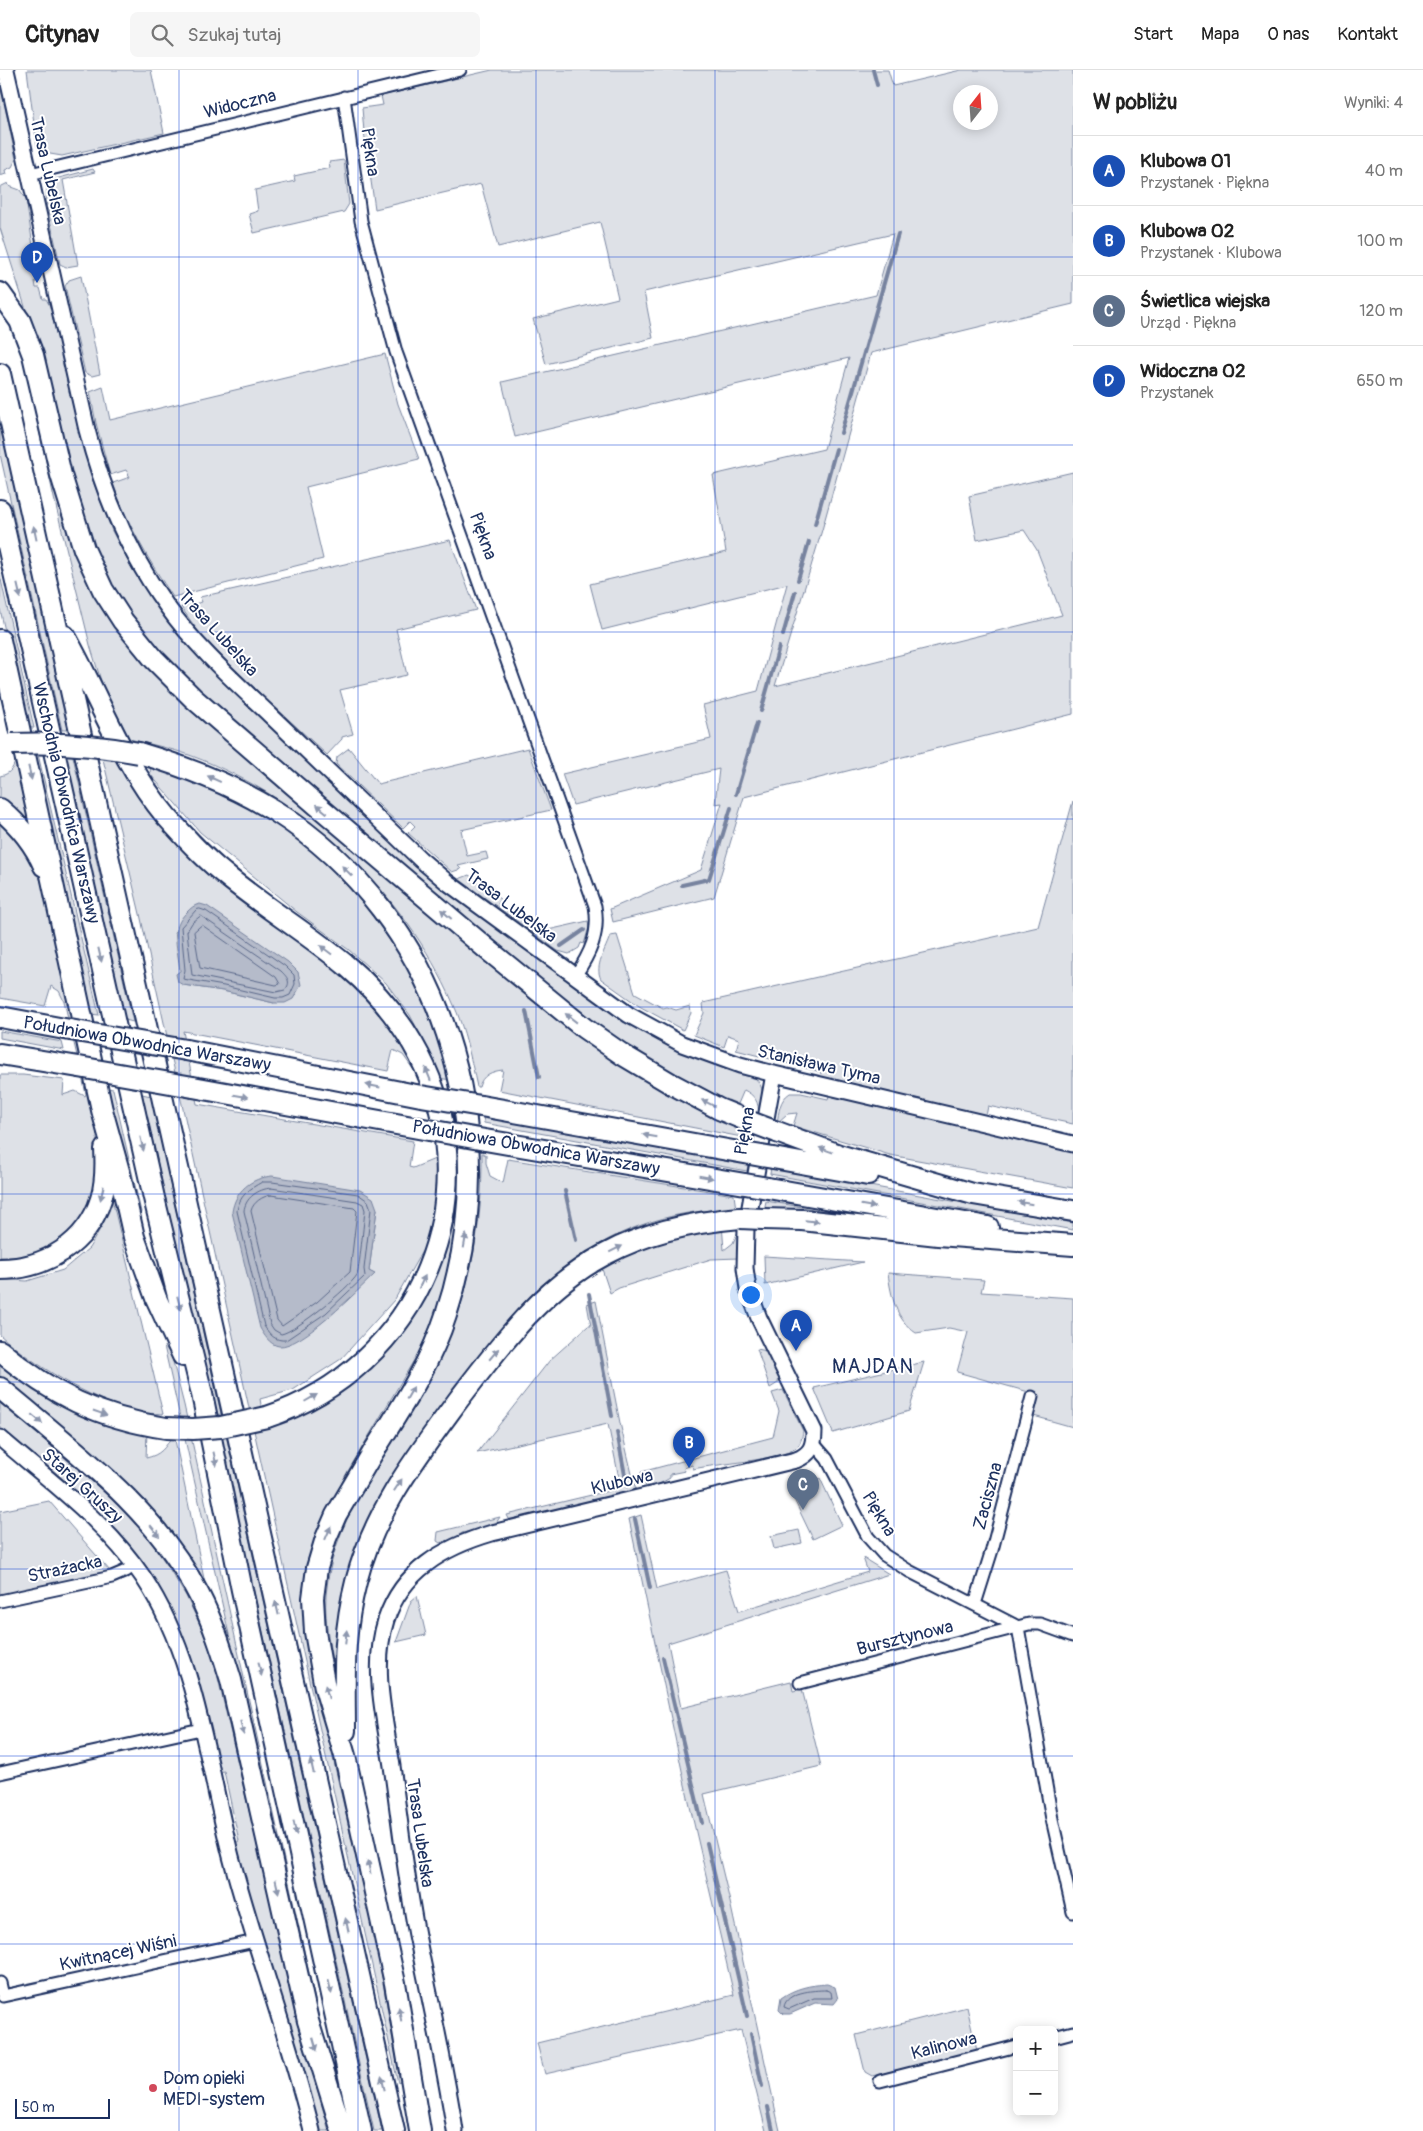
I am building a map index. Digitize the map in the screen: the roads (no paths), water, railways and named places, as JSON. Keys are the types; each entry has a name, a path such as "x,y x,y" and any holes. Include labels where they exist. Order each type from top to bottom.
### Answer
{"highway":[{"path":"0,293 20,321 33,355 61,476 84,549 103,590 123,620 154,659 193,698 318,806 487,949 584,1028 622,1055 670,1083 719,1108 839,1155 973,1194 1073,1211"},
{"path":"0,374 394,2131"},
{"name":"Wschodnia Obwodnica Warszawy","path":"0,510 132,1097 202,1394"},
{"path":"0,1350 52,1390 72,1401 120,1420 166,1428 193,1429 221,1427 266,1417 305,1402 354,1370 391,1332 422,1282 435,1251 444,1214 447,1187 447,1159 443,1127 435,1091 421,1058 404,1029 374,991 348,967 222,873 193,846 165,814 129,763 100,707 88,678 53,614"},
{"path":"0,640 102,1110 120,1174 134,1237 156,1298 202,1394 242,1590 361,2131"},
{"path":"6,744 68,743 104,746 139,753 201,773 238,790 276,812 315,841 349,872 385,914 405,943 424,978 442,1019 460,1079 468,1119 470,1170 467,1227 457,1281 446,1317 426,1364 336,1516 326,1538 317,1568 313,1598 316,1641 325,1688 345,1756 395,1983 420,2131"},
{"path":"0,809 16,823 31,843 53,889"},
{"name":"Południowa Obwodnica Warszawy","path":"0,1017 186,1050 421,1096 973,1194"},
{"name":"Południowa Obwodnica Warszawy","path":"0,1054 768,1188 1073,1244"},
{"path":"0,1069 19,1066 79,1067"},
{"path":"0,1269 25,1268 44,1262 64,1252 80,1236 92,1220 101,1199 106,1176 102,1110"},
{"path":"345,1756 344,1652 347,1621 356,1580 366,1550 389,1500 434,1432 518,1325 542,1300 571,1276 605,1255 635,1240 672,1228 740,1218 802,1220 938,1235 1073,1244"},
{"path":"0,1388 100,1472 141,1513 173,1553 201,1600 231,1680 308,2021 342,2131"}],"street":[{"name":"Trasa Lubelska","path":"6,70 94,456 122,532 166,606 207,654 420,859 467,898 575,976"},
{"name":"Widoczna","path":"30,174 459,70"},
{"name":"Piękna","path":"344,97 361,221 396,352 595,906 596,925 592,946 575,976"},
{"name":"Stanisława Tyma","path":"575,976 629,1015 682,1044 740,1065 1073,1144"},
{"name":"Piękna","path":"774,1074 746,1229 744,1268 748,1289 759,1318 814,1431 814,1444 827,1459 868,1536 876,1547 892,1561 909,1571 1018,1627"},
{"name":"Zaciszna","path":"975,1604 1032,1397"},
{"name":"Starej Gruszy","path":"0,1438 96,1521 134,1565"},
{"name":"Klubowa","path":"436,1556 461,1543 492,1533 796,1460 810,1452 814,1444"},
{"name":"Trasa Lubelska","path":"436,1556 410,1578 392,1606 382,1635 380,1681 410,1898 443,2059 455,2131"},
{"name":"Strażacka","path":"0,1600 112,1577 134,1565"},
{"path":"134,1565 154,1595 173,1633 187,1673 233,1863 255,1941 302,2091 312,2131"},
{"name":"Bursztynowa","path":"800,1683 1018,1627 1040,1624 1073,1636"},
{"path":"1018,1627 1052,1819 1073,1912"},
{"path":"0,1773 201,1729"},
{"name":"Kwitnącej Wiśni","path":"0,1983 3,1996 255,1941"},
{"path":"1058,2036 1073,2032"},
{"name":"Kalinowa","path":"880,2081 1013,2047"}],"water":[{"path":"200,904 207,906 288,962 298,972 301,985 293,999 285,1003 274,1003 223,991 183,985 178,982 176,974 180,971 176,932 181,919 194,906"},
{"path":"272,1176 360,1190 373,1198 377,1209 369,1271 375,1274 315,1328 289,1344 279,1346 270,1342 260,1328 232,1212 240,1192 245,1187 264,1177"},
{"path":"827,1984 835,1987 838,1999 834,2004 815,2003 790,2014 783,2014 779,2010 781,1998 786,1995 803,1988"}],"waterway":[{"path":"873,70 877,85"},
{"path":"841,433 898,234"},
{"path":"815,524 836,449"},
{"path":"798,580 809,542"},
{"path":"783,635 795,592"},
{"path":"761,711 779,647"},
{"path":"736,794 757,723"},
{"path":"682,885 709,879 731,808"},
{"path":"561,946 584,930"},
{"path":"526,1011 539,1077"},
{"path":"565,1191 576,1240"},
{"path":"589,1294 612,1416"},
{"path":"617,1432 627,1486"},
{"path":"635,1519 650,1588"},
{"path":"663,1658 702,1823"},
{"path":"707,1843 747,2016"},
{"path":"751,2034 762,2086"},
{"path":"768,2107 773,2131"}],"place":[{"name":"Widoczna 02","path":"37,283"},
{"name":"Klubowa 01","path":"796,1351"},
{"name":"Klubowa 02","path":"689,1468"},
{"name":"Świetlica wiejska","path":"803,1510"},
{"name":"Dom opieki MEDI-system","path":"153,2088"}],"district":[{"name":"MAJDAN","path":"873,1366"}]}
